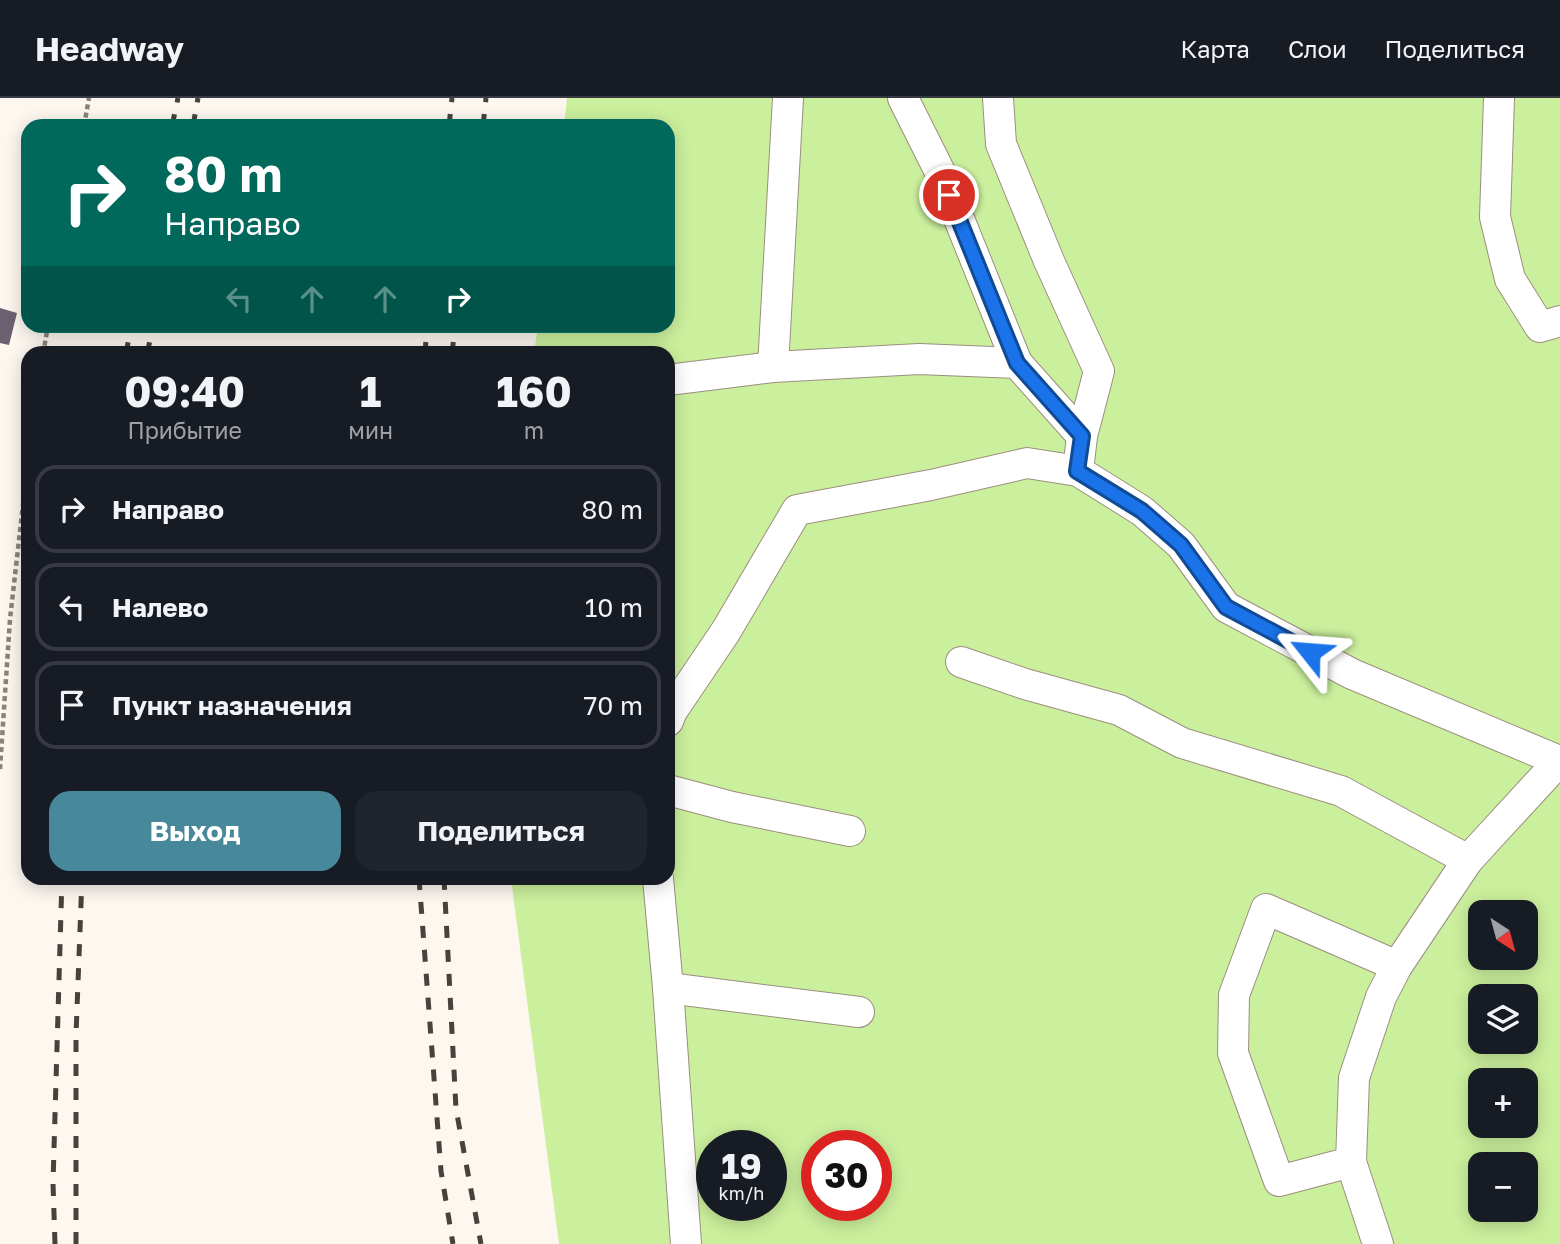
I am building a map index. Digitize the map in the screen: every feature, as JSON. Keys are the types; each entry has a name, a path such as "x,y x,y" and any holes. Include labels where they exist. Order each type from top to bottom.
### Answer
{"street":[{"path":"774,367 788,98"},
{"path":"903,98 941,174 1017,363 1082,436"},
{"path":"998,98 1001,144 1049,261 1099,371 1082,436 1077,471"},
{"path":"1499,98 1496,218 1510,279 1540,327 1560,321"},
{"path":"675,379 774,367 919,359 1017,363"},
{"path":"675,707 726,632 797,510 931,485 1027,463 1077,471 1142,511 1181,545 1226,607 1352,674 1559,760 1468,860 1397,966 1381,997 1354,1079 1351,1162 1378,1244"},
{"path":"961,662 1025,684 1119,710 1182,743 1341,791 1468,860"},
{"path":"675,792 732,807 850,831"},
{"path":"659,885 686,1244"},
{"path":"1351,1162 1279,1181 1233,1053 1234,995 1266,909 1397,966"},
{"path":"668,988 859,1012"}],"path":[{"path":"85,119 89,98"},
{"path":"0,769 10,619 21,522"}],"green space":[{"path":"567,98 1560,98 1560,1244 559,1244 512,885 675,885 675,346 535,346 537,333 675,333 675,119 565,119"}],"building":[{"path":"0,308 17,313 9,345 0,343"}],"railway":[{"path":"174,119 178,98"},
{"path":"194,119 198,98"},
{"path":"450,119 452,98"},
{"path":"484,119 486,98"},
{"path":"127,346 130,333"},
{"path":"149,346 152,333"},
{"path":"426,333 426,346"},
{"path":"453,346 454,333"},
{"path":"55,1244 53,1183 62,885"},
{"path":"76,1244 76,1035 82,885"},
{"path":"420,885 441,1171 453,1244"},
{"path":"444,885 456,1109 481,1244"}],"route":[{"path":"949,195 1017,363 1082,436 1077,471 1142,511 1181,545 1226,607 1310,652"}]}
